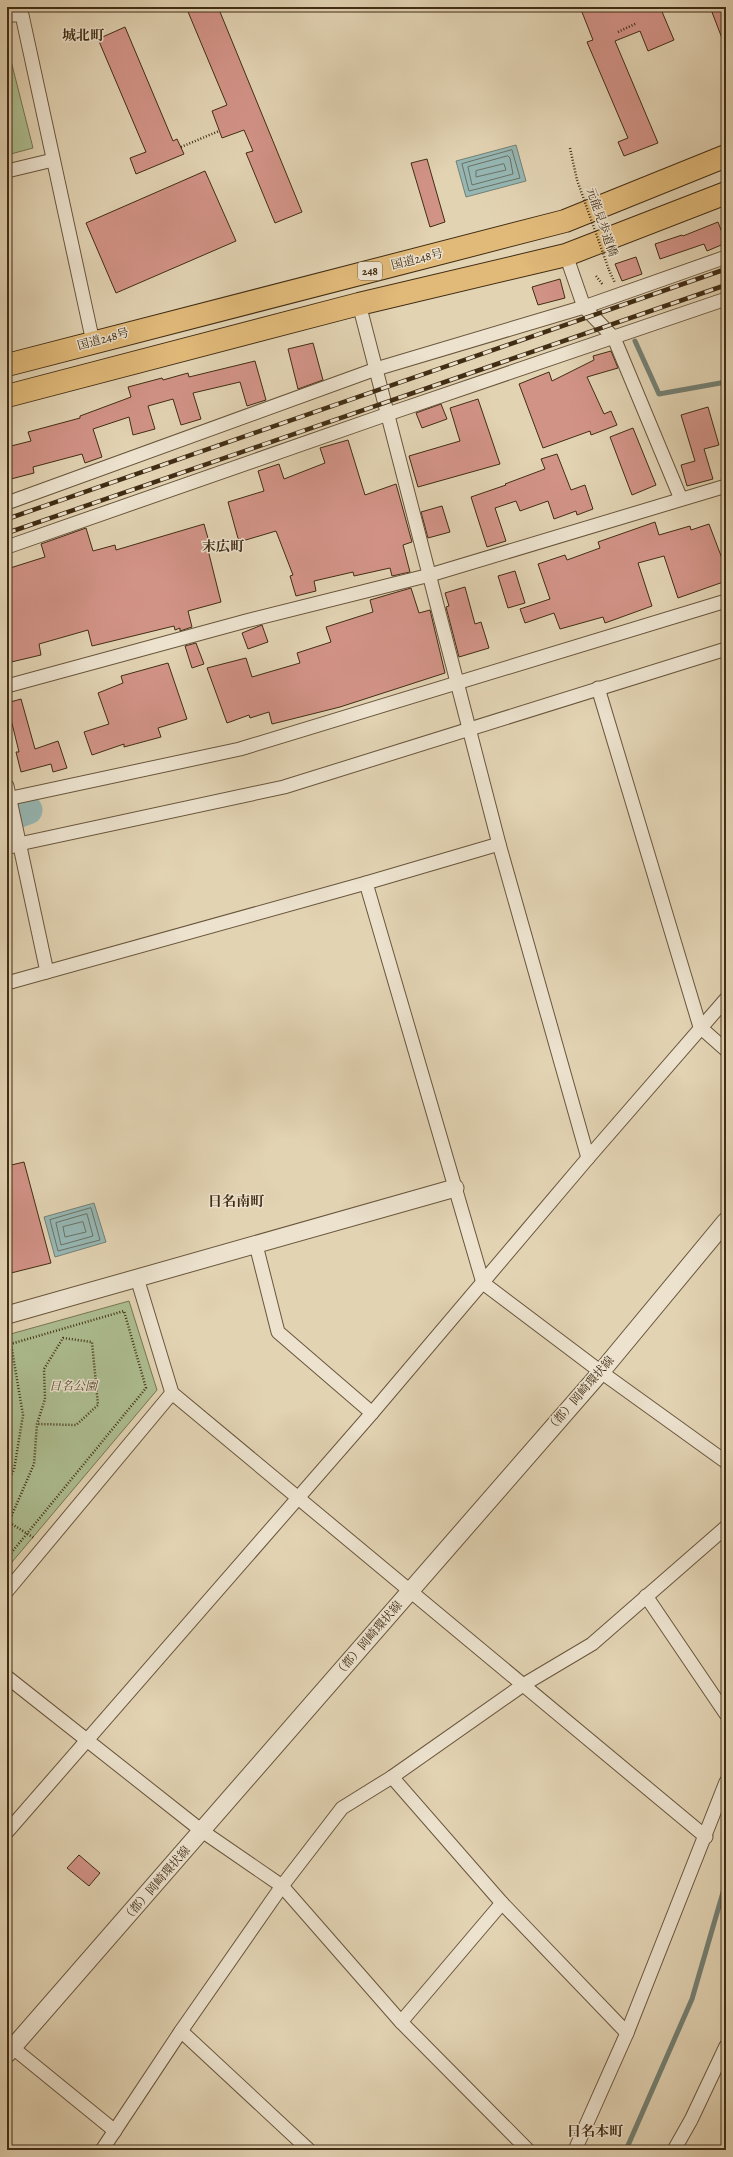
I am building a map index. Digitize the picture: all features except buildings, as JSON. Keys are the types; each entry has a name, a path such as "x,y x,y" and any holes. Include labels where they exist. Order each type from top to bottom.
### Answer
{"highway":[{"name":"国道248号","path":"7,365 566,221 726,156"},
{"path":"7,396 359,304 566,255 726,193"}],"street":[{"path":"7,15 22,15 93,342"},
{"path":"7,171 53,160"},
{"path":"566,255 584,307 614,338 682,499"},
{"path":"7,503 376,369 584,307 726,257"},
{"path":"7,547 388,414 726,299"},
{"path":"359,304 459,684 499,844 588,1158"},
{"path":"7,686 246,621 430,575 726,486"},
{"path":"47,972 13,846 8,794 240,749 459,684 726,601"},
{"path":"13,846 284,787 726,649"},
{"path":"598,688 700,1028 726,1050"},
{"path":"7,983 366,883 499,844"},
{"path":"366,883 483,1283 600,1372 726,1462"},
{"path":"7,1832 372,1413 588,1158 726,999"},
{"path":"7,1316 455,1188"},
{"name":"（都）岡崎環状線","path":"9,2048 202,1831 600,1372 726,1221"},
{"path":"256,1245 278,1332 372,1413"},
{"path":"137,1278 172,1393 706,1837"},
{"path":"7,1591 172,1393"},
{"path":"103,2150 181,2031 282,1886 342,1808 392,1778 522,1685 592,1644 726,1527"},
{"path":"646,1596 726,1714"},
{"path":"7,1677 202,1831 282,1886 402,2022 528,2150"},
{"path":"392,1778 502,1903 627,2033"},
{"path":"575,2150 627,2033 706,1837 726,1782"},
{"path":"402,2022 502,1903"},
{"path":"181,2031 309,2150"},
{"path":"674,2150 691,2120 726,2046"},
{"path":"9,2048 115,2131"}],"path":[{"path":"618,32 636,23"},
{"path":"181,147 219,131"},
{"name":"元能見歩道橋","path":"570,148 577,180 615,283 605,287 596,276"},
{"path":"7,1345 124,1311 146,1388 7,1558"},
{"path":"37,1424 76,1424 98,1405 92,1342 63,1338 44,1369 45,1398 37,1424 34,1464 8,1523 46,1545"},
{"path":"7,1482 14,1470 23,1415 11,1344"}],"green space":[{"path":"7,45 33,148 7,155"},
{"name":"日名公園","path":"129,1301 157,1390 7,1568 7,1335"}],"water":[{"path":"516,145 526,181 466,197 456,161"},
{"path":"94,1203 106,1242 55,1257 44,1217"}],"waterway":[{"path":"635,341 659,394 726,382"},
{"path":"7,818 28,810"},
{"path":"626,2150 692,1999 726,1882"}],"railway":[{"path":"7,519 726,269"},
{"path":"7,533 726,285"}],"district":[{"name":"城北町","path":"83,35"},
{"name":"末広町","path":"223,546"},
{"name":"日名南町","path":"236,1201"},
{"name":"日名本町","path":"595,2131"}]}
